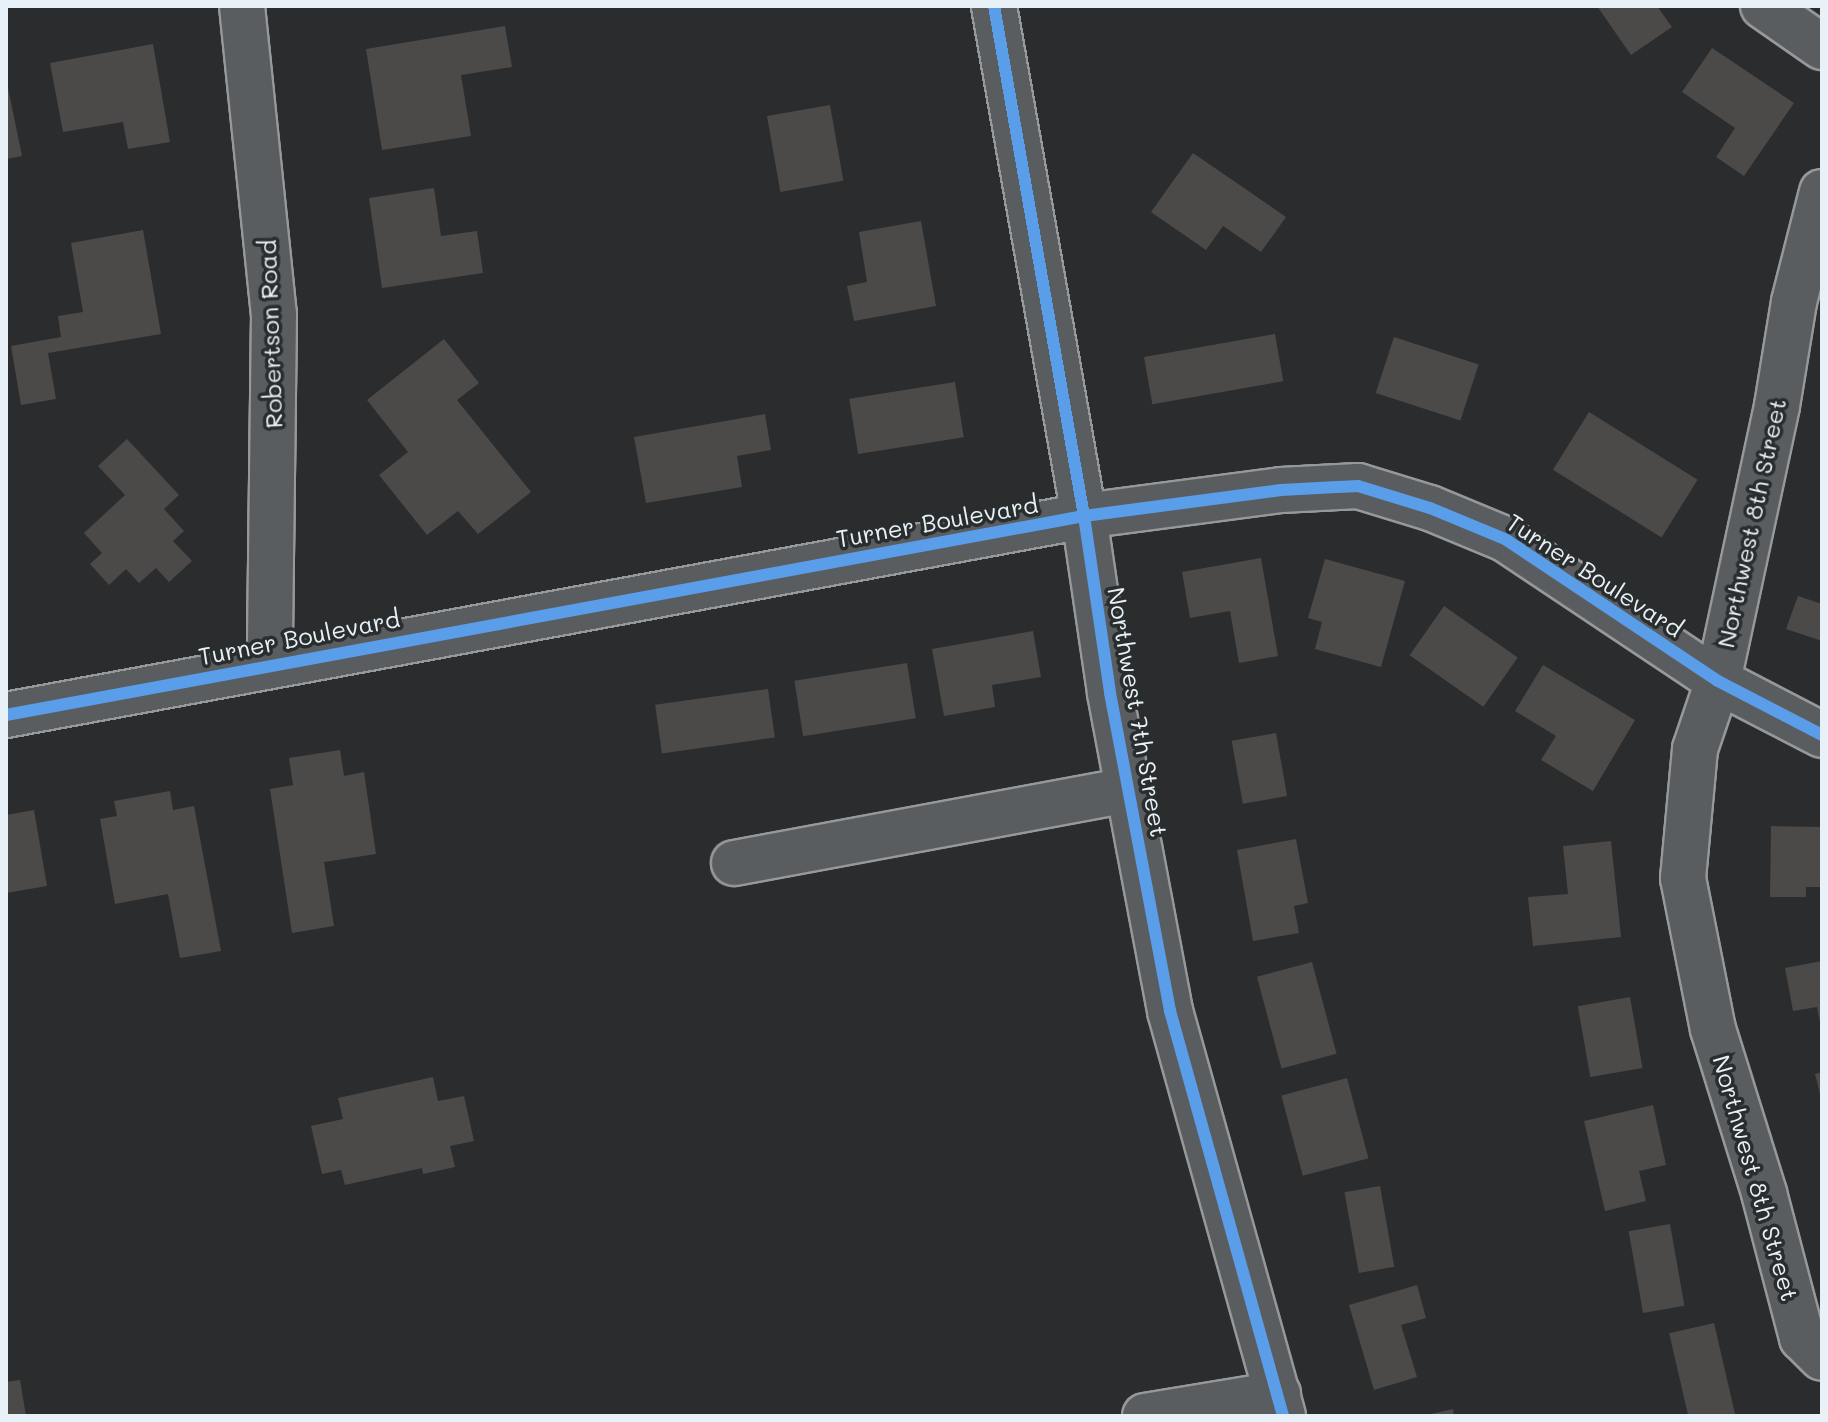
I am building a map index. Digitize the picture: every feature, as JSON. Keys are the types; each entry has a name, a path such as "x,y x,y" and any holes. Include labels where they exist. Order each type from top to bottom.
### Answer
{"street":[{"name":"Robertson Road","path":"242,6 274,314 270,664"},
{"name":"Northwest 7th Street","path":"994,6 1084,516 1128,790 1170,1011 1281,1405"},
{"path":"1763,6 1822,47"},
{"name":"Northwest 8th Street","path":"1822,192 1794,302 1777,406 1718,681 1695,749 1683,878 1713,1029 1764,1193 1802,1338 1822,1358"},
{"name":"Turner Boulevard","path":"6,715 1084,516 1281,490 1358,486 1430,508 1505,539 1718,681 1822,735"},
{"path":"734,863 1128,790"},
{"path":"1145,1416 1281,1405"}],"building":[{"path":"1597,6 1657,6 1672,27 1631,55"},
{"path":"505,26 512,67 461,75 471,136 382,150 366,49"},
{"path":"153,44 170,142 128,149 123,122 63,132 50,63"},
{"path":"1712,48 1794,103 1744,176 1716,157 1735,128 1682,92"},
{"path":"6,78 22,156 6,159"},
{"path":"830,105 843,181 780,192 767,116"},
{"path":"1193,153 1286,217 1261,252 1223,226 1206,250 1151,212"},
{"path":"434,188 441,236 477,231 483,273 382,288 369,198"},
{"path":"921,221 936,306 854,321 847,286 867,282 859,232"},
{"path":"143,230 161,334 48,353 56,399 21,405 11,346 61,337 58,316 83,312 71,243"},
{"path":"1275,334 1283,381 1152,404 1144,357"},
{"path":"1394,337 1479,365 1460,421 1376,393"},
{"path":"444,339 479,383 457,400 531,492 478,534 458,511 427,535 379,475 408,452 367,400"},
{"path":"955,382 964,437 858,454 849,399"},
{"path":"1589,412 1698,480 1662,537 1553,470"},
{"path":"765,414 771,450 737,456 742,487 646,503 634,437"},
{"path":"127,439 179,495 164,509 184,531 173,541 192,561 169,582 156,568 139,583 126,569 109,585 90,564 102,553 84,533 125,495 98,466"},
{"path":"1261,558 1278,656 1239,663 1230,611 1190,618 1182,572"},
{"path":"1325,559 1405,581 1381,667 1315,649 1322,622 1308,618"},
{"path":"1798,596 1822,604 1822,641 1786,629"},
{"path":"1444,606 1518,658 1483,707 1410,655"},
{"path":"1033,631 1041,677 992,685 995,707 944,716 932,649"},
{"path":"907,663 916,718 803,736 794,681"},
{"path":"1543,665 1635,720 1593,791 1541,760 1556,736 1515,711"},
{"path":"768,689 775,738 662,753 655,705"},
{"path":"1276,733 1287,796 1243,804 1232,741"},
{"path":"340,750 344,776 364,772 376,854 324,862 334,926 292,933 270,789 293,785 289,758"},
{"path":"170,791 173,810 194,806 221,951 180,958 168,894 115,904 100,819 117,816 114,801"},
{"path":"34,810 47,886 6,893 6,815"},
{"path":"1771,826 1822,827 1822,887 1806,887 1806,897 1770,897"},
{"path":"1296,839 1308,903 1294,906 1299,933 1253,941 1237,850"},
{"path":"1611,841 1621,937 1533,946 1528,897 1568,894 1563,846"},
{"path":"1822,961 1821,1027 1817,1007 1793,1011 1785,968"},
{"path":"1312,962 1337,1054 1282,1069 1257,977"},
{"path":"1630,997 1643,1068 1590,1077 1578,1006"},
{"path":"1822,1072 1822,1098 1821,1098 1815,1074"},
{"path":"433,1077 438,1101 464,1096 474,1141 450,1146 455,1167 423,1174 422,1168 345,1185 341,1170 322,1174 311,1126 343,1119 338,1098"},
{"path":"1347,1078 1368,1158 1303,1176 1281,1096"},
{"path":"1653,1105 1666,1165 1639,1171 1646,1201 1605,1211 1584,1121"},
{"path":"1380,1186 1394,1267 1359,1273 1345,1192"},
{"path":"1670,1224 1684,1306 1643,1313 1629,1231"},
{"path":"1417,1285 1426,1318 1401,1325 1417,1377 1374,1390 1349,1305"},
{"path":"1714,1323 1735,1416 1688,1416 1669,1333"},
{"path":"20,1380 26,1416 6,1416 6,1382"},
{"path":"1453,1409 1454,1416 1426,1416 1426,1415"}],"cycle path":[{"path":"994,6 1084,516 1110,693 1170,1011 1283,1416"},
{"path":"6,715 1084,516 1281,490 1358,486 1430,508 1505,539 1718,681 1822,735"}]}
